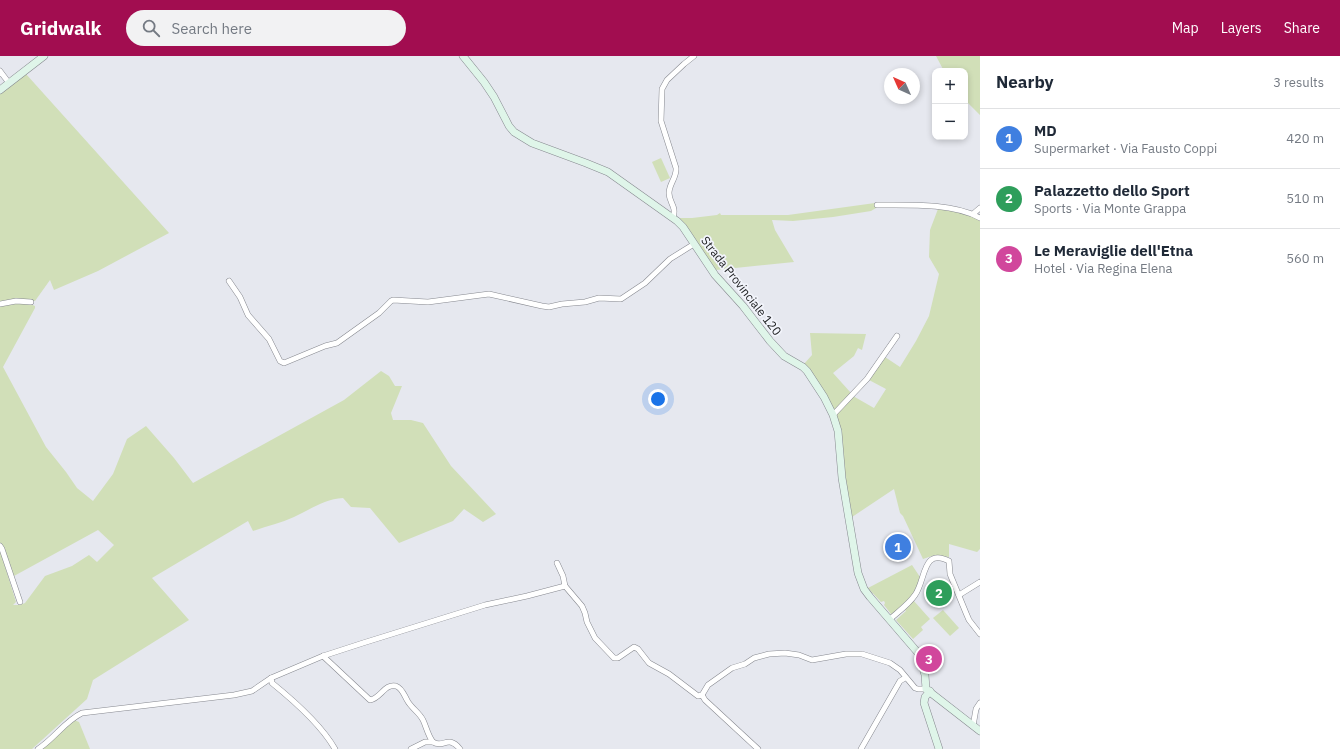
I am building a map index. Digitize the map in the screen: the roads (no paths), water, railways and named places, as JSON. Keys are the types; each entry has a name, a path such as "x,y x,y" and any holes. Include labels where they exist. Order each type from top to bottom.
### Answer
{"street":[{"path":"0,90 44,56"},
{"name":"Strada Provinciale 120","path":"463,56 484,82 494,97 509,126 514,132 532,143 608,172 673,218 683,227 716,275 743,306 775,347 784,356 803,367 811,376 833,415 838,431 842,476 858,573 864,589 919,654 928,690"},
{"path":"673,218 675,212 669,191 675,176 676,168 661,121 662,89 667,80 694,56"},
{"path":"0,71 9,83"},
{"path":"877,205 912,205 954,209 973,214 980,218"},
{"path":"973,214 980,208"},
{"path":"230,282 240,297 248,315 267,336 280,361 284,363 325,346 337,343 379,313 390,301 393,300 428,302 489,294 549,307 584,302 598,298 621,298 645,284 670,259 694,244"},
{"path":"0,304 16,301 31,302"},
{"path":"833,415 867,379 897,336"},
{"path":"0,546 20,602"},
{"path":"890,619 914,598 919,588 926,565 929,561 933,558 940,557 950,561 950,574 958,595 969,620 980,634"},
{"path":"558,563 565,586 582,606 594,638 614,658 618,658 634,647 638,649 649,663 669,674 698,696 702,695"},
{"path":"958,595 980,582"},
{"path":"38,749 46,744 75,716 82,713 234,695 252,691 271,678 323,656 485,605 565,586"},
{"path":"702,695 708,685 732,668 745,664 754,658 769,654 785,653 800,655 812,660 846,654 862,654 890,663 900,670 905,678 915,688 928,690 980,731"},
{"path":"323,656 370,700 377,698 389,687 394,685 398,687 412,708 421,717 433,742"},
{"path":"271,678 272,683 295,702 335,749"},
{"path":"861,749 900,681 905,678"},
{"path":"928,690 924,703 939,749"},
{"path":"702,695 705,700 758,749"},
{"path":"973,726 976,709 980,703"},
{"path":"411,749 425,742 433,742 437,745 451,742 456,743 460,749"}],"place":[{"name":"MD","path":"898,547"},
{"name":"Palazzetto dello Sport","path":"939,593"},
{"name":"Le Meraviglie dell'Etna","path":"929,659"}]}
